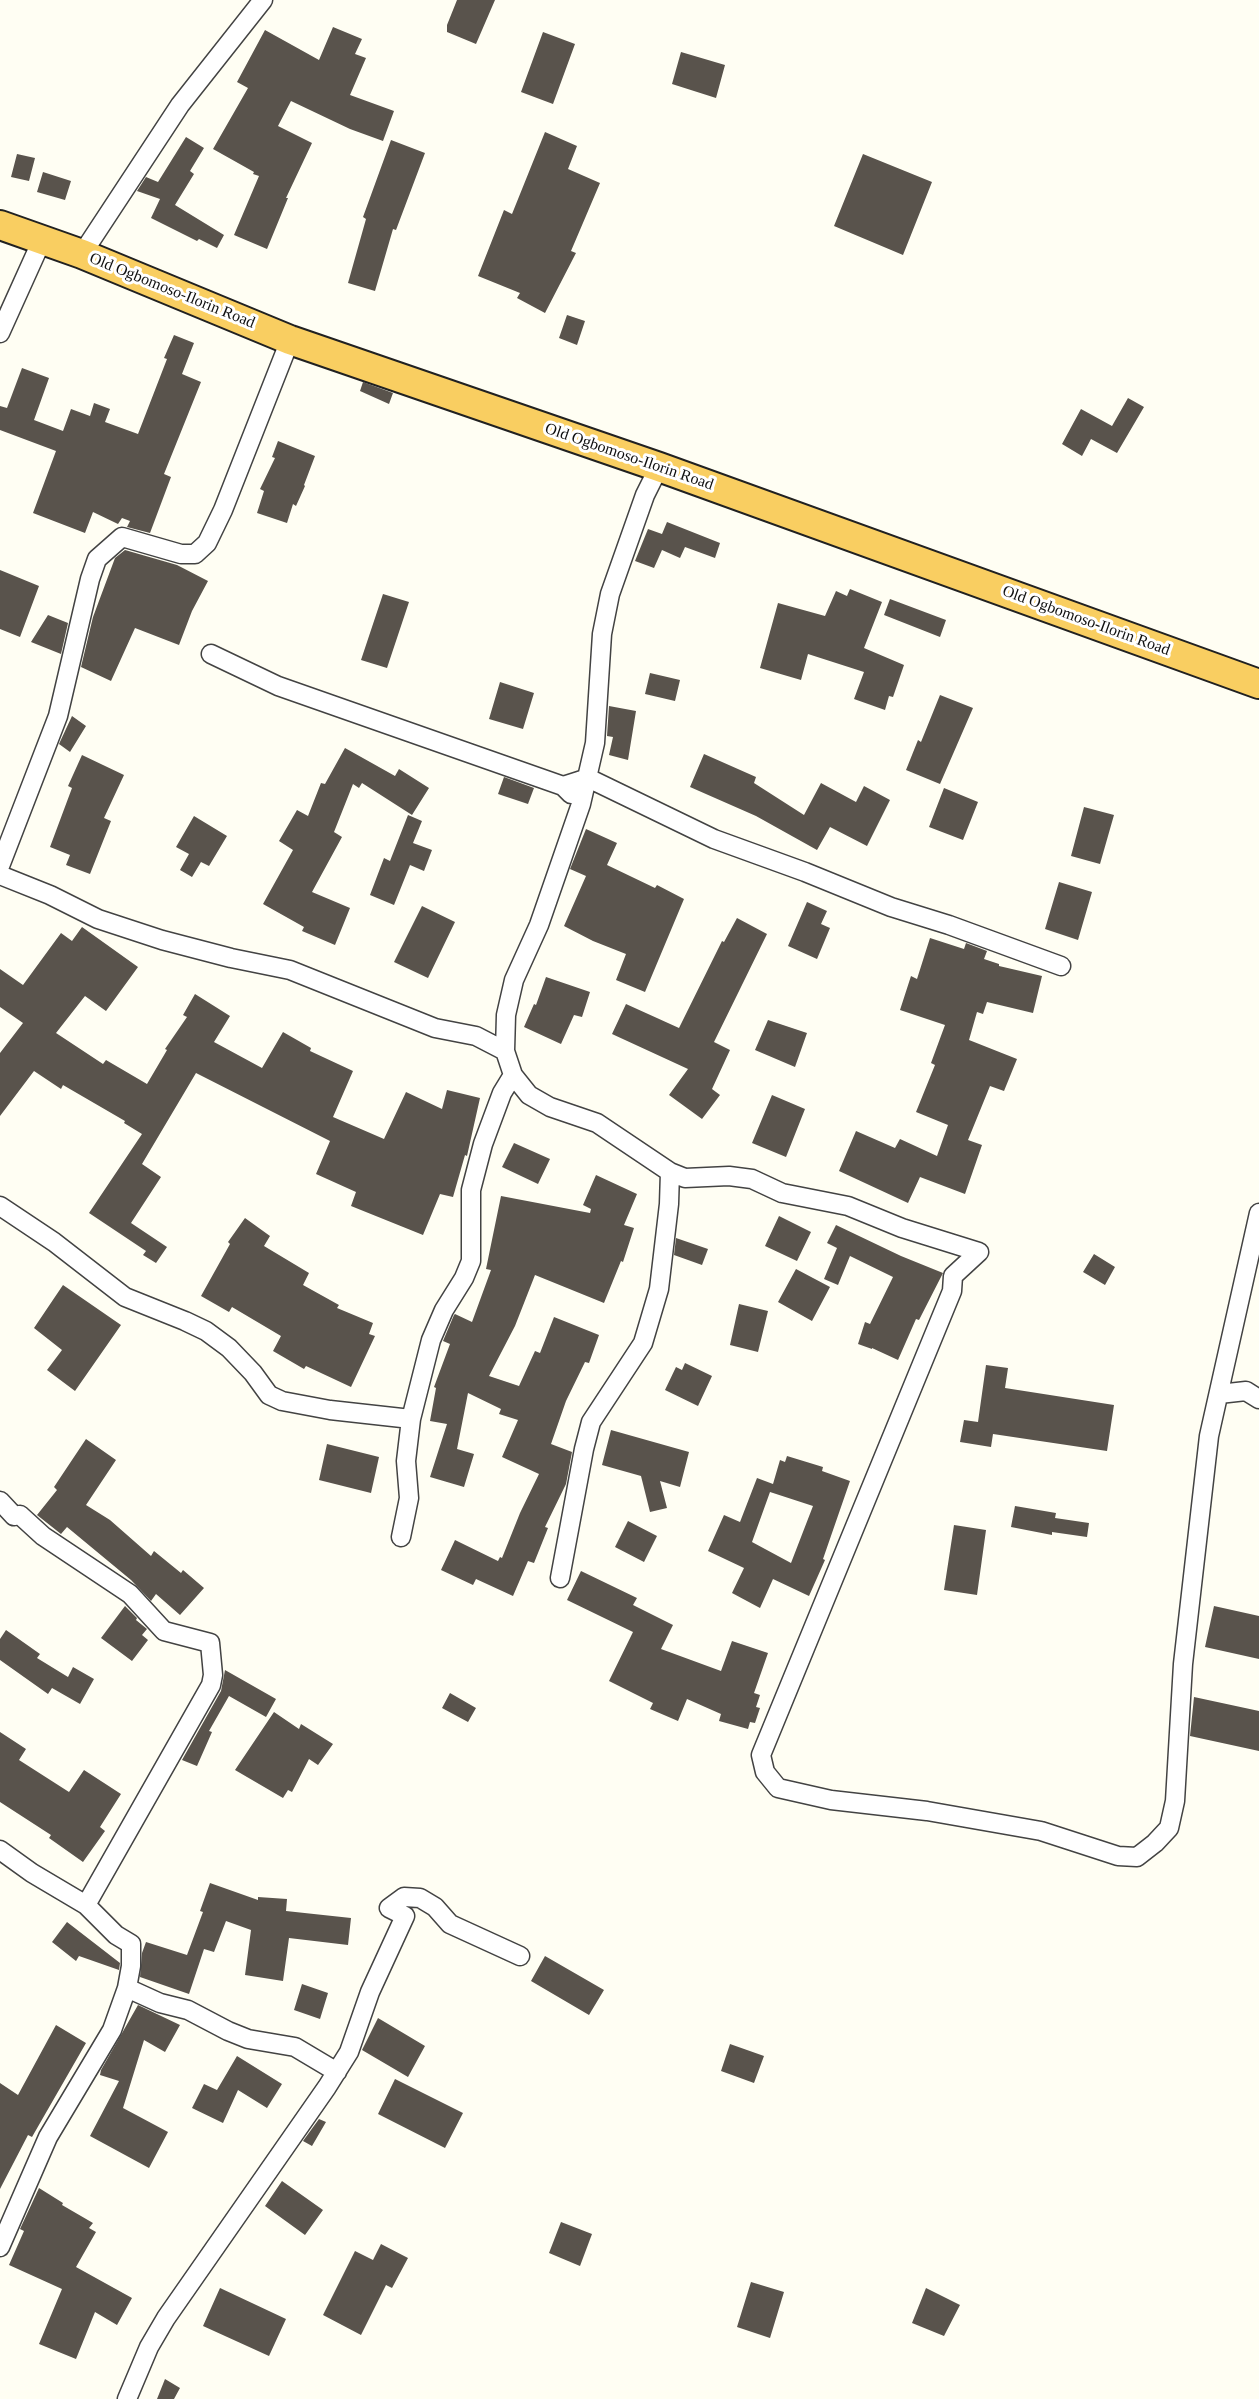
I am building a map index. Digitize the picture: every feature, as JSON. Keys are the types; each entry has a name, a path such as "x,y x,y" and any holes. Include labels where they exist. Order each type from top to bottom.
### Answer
{"highway":[{"name":"Old Ogbomoso-Ilorin Road","path":"0,225 82,254 290,340 659,466 1259,684"}],"street":[{"path":"82,254 180,105 263,0"},
{"path":"0,333 42,240"},
{"path":"0,866 58,716 90,579 97,559 122,537 181,554 195,554 207,543 223,510 290,340"},
{"path":"659,466 645,495 610,594 602,634 595,742 581,804 539,925 514,981 506,1015 505,1051 513,1075 529,1095 550,1107 597,1123 670,1172 685,1178 729,1176 752,1179 782,1193 848,1206 902,1228 979,1252 952,1276 952,1292 761,1755 765,1772 778,1788 831,1800 927,1811 1041,1831 1118,1857 1137,1857 1169,1828 1175,1801 1184,1652 1209,1436 1259,1213"},
{"path":"211,654 278,686 328,705 562,786 581,804"},
{"path":"562,786 588,778 714,839 805,872 891,907 949,925 1061,966"},
{"path":"0,875 50,895 98,919 231,958 290,970 435,1028 476,1036 505,1051"},
{"path":"476,1036 506,1015"},
{"path":"401,1537 409,1498 406,1461 411,1419 431,1340 444,1310 465,1278 471,1261 471,1190 483,1144 502,1093 513,1075"},
{"path":"560,1578 591,1422 643,1343 659,1289 669,1204 670,1172"},
{"path":"0,1206 54,1242 125,1297 185,1321 229,1348 253,1373 269,1395 282,1401 330,1410 411,1419"},
{"path":"1219,1394 1246,1390 1259,1399"},
{"path":"0,1501 14,1516 20,1515 43,1536 130,1594 164,1631 210,1643 213,1675 211,1685 86,1905"},
{"path":"0,1850 32,1874 86,1905 116,1935 131,1944 131,1966 112,2030 48,2137 0,2247"},
{"path":"127,2399 149,2347 166,2318 349,2052 370,1992 405,1916 389,1908 404,1897 420,1898 435,1907 450,1924 520,1956"},
{"path":"126,1988 160,2003 188,2010 248,2039 295,2047 337,2072"}],"building":[{"path":"457,0 495,0 476,44 447,32 447,25"},
{"path":"333,27 362,39 355,54 366,58 350,95 394,111 383,141 350,129 291,101 278,126 312,143 286,198 288,198 267,249 234,235 259,176 213,149 248,88 237,82 265,30 319,60"},
{"path":"543,32 575,44 553,104 521,92"},
{"path":"681,52 725,65 716,98 672,84"},
{"path":"545,132 577,146 568,169 600,183 571,251 576,253 545,313 517,298 520,293 478,276 504,210 512,214"},
{"path":"186,137 204,148 190,171 194,174 175,205 224,235 217,248 199,239 197,241 151,218 160,199 137,191 146,177 158,182"},
{"path":"391,140 425,153 396,230 393,229 375,291 348,283 366,219 363,217"},
{"path":"17,154 35,158 29,181 11,177"},
{"path":"863,154 932,182 903,255 834,226"},
{"path":"43,172 71,181 65,200 37,192"},
{"path":"567,315 585,321 577,345 559,338"},
{"path":"174,335 194,343 182,374 201,382 164,474 171,477 150,533 127,527 130,521 122,518 118,524 93,512 85,533 33,513 56,451 0,430 0,406 7,408 22,368 49,378 34,420 63,431 71,409 90,416 94,403 110,409 105,422 138,434"},
{"path":"363,382 393,393 389,404 360,391"},
{"path":"1128,398 1144,407 1117,453 1091,439 1082,456 1062,444 1081,409 1112,426"},
{"path":"278,441 315,456 305,486 296,506 293,504 287,523 257,513 264,491 260,489 275,458 272,457"},
{"path":"667,522 720,543 715,558 685,547 680,558 662,550 654,568 635,561 648,529 662,534"},
{"path":"125,550 177,565 208,581 192,611 179,645 135,628 111,681 81,667 93,617 115,558"},
{"path":"0,570 39,586 20,637 0,629"},
{"path":"850,589 882,602 864,648 904,665 893,697 889,696 885,710 854,699 864,672 808,654 801,680 760,668 778,603 825,616 836,591 847,596"},
{"path":"383,594 409,602 387,668 361,660"},
{"path":"890,599 946,620 940,637 884,615"},
{"path":"48,615 68,623 61,654 31,642"},
{"path":"650,673 680,680 675,701 645,694"},
{"path":"500,682 534,693 523,729 489,719"},
{"path":"940,695 973,708 940,784 906,770 918,740 921,742"},
{"path":"609,706 636,711 628,760 609,755 613,737 607,736"},
{"path":"72,716 86,726 70,752 59,744"},
{"path":"345,748 395,776 399,769 429,788 412,815 362,783 359,788 353,784 334,832 342,837 312,892 350,908 335,945 302,931 304,927 263,904 293,850 279,841 297,810 308,816 321,783 325,784"},
{"path":"704,754 756,777 754,783 804,815 821,783 856,802 864,786 890,800 867,846 830,827 817,850 756,816 690,787"},
{"path":"82,755 124,775 104,818 111,821 90,874 66,865 70,855 50,847 72,788 68,786"},
{"path":"504,777 534,788 528,804 498,794"},
{"path":"944,788 978,802 963,840 929,827"},
{"path":"1084,807 1114,815 1100,864 1071,856"},
{"path":"408,815 422,821 413,843 432,850 424,871 410,865 394,905 370,895 384,858 390,861"},
{"path":"194,816 227,836 209,866 201,862 192,877 180,870 189,854 176,847"},
{"path":"586,829 617,843 607,865 655,888 657,885 684,899 645,992 616,980 626,954 564,926 586,876 570,869"},
{"path":"1059,882 1092,892 1078,940 1045,929"},
{"path":"807,902 827,911 821,924 830,928 817,959 788,946"},
{"path":"422,906 455,922 428,978 394,962"},
{"path":"737,918 767,934 714,1042 730,1050 712,1089 720,1095 702,1119 669,1095 688,1069 612,1034 626,1004 679,1028 722,941 724,942"},
{"path":"82,927 138,967 106,1011 85,996 56,1033 103,1064 106,1060 147,1084 167,1050 165,1049 187,1017 183,1015 195,994 230,1016 214,1042 262,1068 283,1032 311,1048 310,1051 353,1071 333,1117 384,1139 406,1092 442,1109 447,1090 480,1098 467,1156 465,1155 453,1197 440,1194 423,1235 351,1206 356,1192 316,1174 330,1141 196,1073 142,1164 161,1177 131,1223 167,1247 156,1263 143,1255 146,1251 89,1213 142,1134 124,1123 125,1121 63,1085 61,1089 34,1071 0,1116 0,1053 23,1023 0,1007 0,969 23,985 61,933 72,941"},
{"path":"930,938 964,949 966,943 987,951 984,959 999,964 999,966 1042,976 1033,1013 987,1002 983,1014 977,1012 969,1040 1017,1059 1004,1091 990,1086 968,1140 982,1145 965,1194 920,1177 908,1203 839,1171 856,1131 895,1148 900,1139 937,1156 948,1125 916,1112 935,1065 931,1063 945,1025 900,1010 911,976 917,979"},
{"path":"546,977 590,992 582,1017 574,1015 561,1044 524,1027 534,1004 536,1005"},
{"path":"768,1020 807,1033 795,1067 755,1050"},
{"path":"772,1095 805,1109 786,1157 752,1143"},
{"path":"514,1143 550,1159 538,1184 502,1167"},
{"path":"596,1175 637,1194 624,1225 634,1228 623,1262 621,1261 604,1303 535,1275 515,1326 489,1376 519,1386 535,1351 540,1353 554,1317 599,1335 589,1363 585,1362 566,1401 551,1444 572,1452 566,1484 545,1527 548,1528 534,1563 528,1561 513,1596 476,1579 473,1585 441,1570 455,1540 498,1561 500,1557 502,1558 539,1474 502,1457 518,1420 499,1414 501,1409 468,1393 457,1449 474,1454 464,1487 430,1477 447,1424 430,1421 436,1388 434,1387 450,1344 443,1341 455,1314 472,1322 491,1270 486,1269 501,1196 590,1213 591,1209 583,1205"},
{"path":"779,1216 811,1232 797,1261 765,1246"},
{"path":"245,1218 270,1236 264,1246 309,1273 303,1285 339,1305 337,1308 373,1323 369,1334 375,1336 351,1387 306,1366 304,1369 273,1351 281,1336 232,1307 229,1312 201,1296 230,1244 228,1242"},
{"path":"836,1225 943,1273 919,1320 916,1319 898,1360 858,1344 865,1322 870,1324 893,1277 850,1256 838,1285 824,1279 837,1248 827,1243"},
{"path":"676,1238 708,1249 702,1265 674,1255"},
{"path":"1094,1254 1115,1267 1105,1285 1083,1272"},
{"path":"796,1269 830,1287 812,1321 778,1302"},
{"path":"63,1285 121,1325 75,1391 47,1370 62,1350 34,1328"},
{"path":"739,1304 768,1311 758,1352 730,1345"},
{"path":"685,1363 712,1376 698,1406 665,1390 676,1367 682,1370"},
{"path":"986,1365 1008,1368 1005,1388 1114,1405 1107,1451 993,1434 991,1447 960,1442 964,1420 978,1422"},
{"path":"611,1430 689,1452 680,1487 660,1481 667,1508 650,1512 641,1476 602,1465"},
{"path":"86,1439 116,1460 86,1505 110,1520 151,1556 154,1551 181,1573 183,1570 204,1588 180,1615 156,1594 151,1601 131,1580 67,1527 61,1534 37,1515 57,1490 54,1487"},
{"path":"327,1444 379,1457 371,1493 319,1480"},
{"path":"787,1456 823,1467 822,1471 850,1481 823,1559 825,1560 809,1596 773,1579 760,1608 732,1593 744,1568 708,1551 724,1515 740,1522 757,1478 773,1484 780,1460 785,1462","holes":["770,1492 813,1506 791,1563 752,1542"]},
{"path":"1015,1506 1056,1513 1055,1518 1089,1523 1087,1537 1052,1532 1052,1535 1011,1527"},
{"path":"628,1521 657,1536 644,1562 615,1547"},
{"path":"954,1525 986,1530 977,1595 944,1590"},
{"path":"581,1571 637,1598 633,1605 673,1625 661,1649 721,1671 732,1641 768,1653 754,1693 760,1695 756,1707 760,1708 755,1723 750,1722 748,1729 719,1721 721,1714 687,1699 678,1721 650,1709 653,1703 609,1681 633,1632 567,1600"},
{"path":"125,1606 147,1629 142,1635 148,1640 132,1661 101,1638"},
{"path":"1214,1606 1259,1616 1259,1659 1205,1647"},
{"path":"6,1630 40,1654 37,1658 68,1677 73,1667 94,1679 80,1704 52,1688 48,1694 0,1660 0,1639"},
{"path":"225,1670 276,1699 266,1717 229,1696 209,1731 212,1732 197,1766 182,1760 221,1691"},
{"path":"450,1693 476,1708 468,1722 442,1708"},
{"path":"1194,1697 1259,1711 1259,1751 1190,1736"},
{"path":"274,1712 299,1729 301,1724 333,1744 318,1765 309,1759 292,1792 288,1790 283,1798 235,1770"},
{"path":"0,1732 26,1749 19,1760 69,1792 84,1770 121,1794 100,1827 105,1831 83,1862 49,1838 51,1835 0,1802"},
{"path":"210,1883 258,1900 258,1897 287,1899 286,1911 351,1918 348,1945 289,1938 283,1981 245,1975 251,1930 226,1921 214,1952 204,1949 189,1994 140,1977 142,1953 146,1942 187,1955 203,1912 200,1911"},
{"path":"67,1922 120,1963 119,1970 79,1956 76,1961 52,1942"},
{"path":"545,1956 604,1990 589,2015 531,1981"},
{"path":"302,1984 328,1993 320,2019 294,2010"},
{"path":"138,2005 180,2025 165,2052 144,2040 123,2108 168,2132 149,2168 90,2136 119,2081 100,2075 101,2070"},
{"path":"378,2018 425,2046 408,2077 362,2050"},
{"path":"56,2025 86,2043 32,2137 28,2135 0,2189 0,2083 18,2095"},
{"path":"730,2044 764,2056 754,2083 721,2071"},
{"path":"237,2056 282,2084 267,2108 238,2090 223,2123 192,2108 204,2084 217,2090"},
{"path":"395,2079 463,2113 445,2148 378,2114"},
{"path":"319,2119 326,2122 312,2146 303,2141"},
{"path":"282,2181 323,2210 305,2235 265,2206"},
{"path":"39,2188 93,2223 89,2228 96,2232 76,2267 132,2298 117,2325 95,2312 76,2359 39,2344 62,2289 9,2265 24,2231 20,2229"},
{"path":"561,2222 592,2234 580,2266 549,2253"},
{"path":"381,2244 408,2258 392,2288 386,2285 361,2335 323,2315 355,2251 373,2260"},
{"path":"751,2282 784,2292 770,2338 737,2327"},
{"path":"220,2288 286,2319 269,2356 203,2326"},
{"path":"926,2288 960,2305 944,2336 912,2323"},
{"path":"165,2379 180,2388 174,2399 157,2399"}]}
